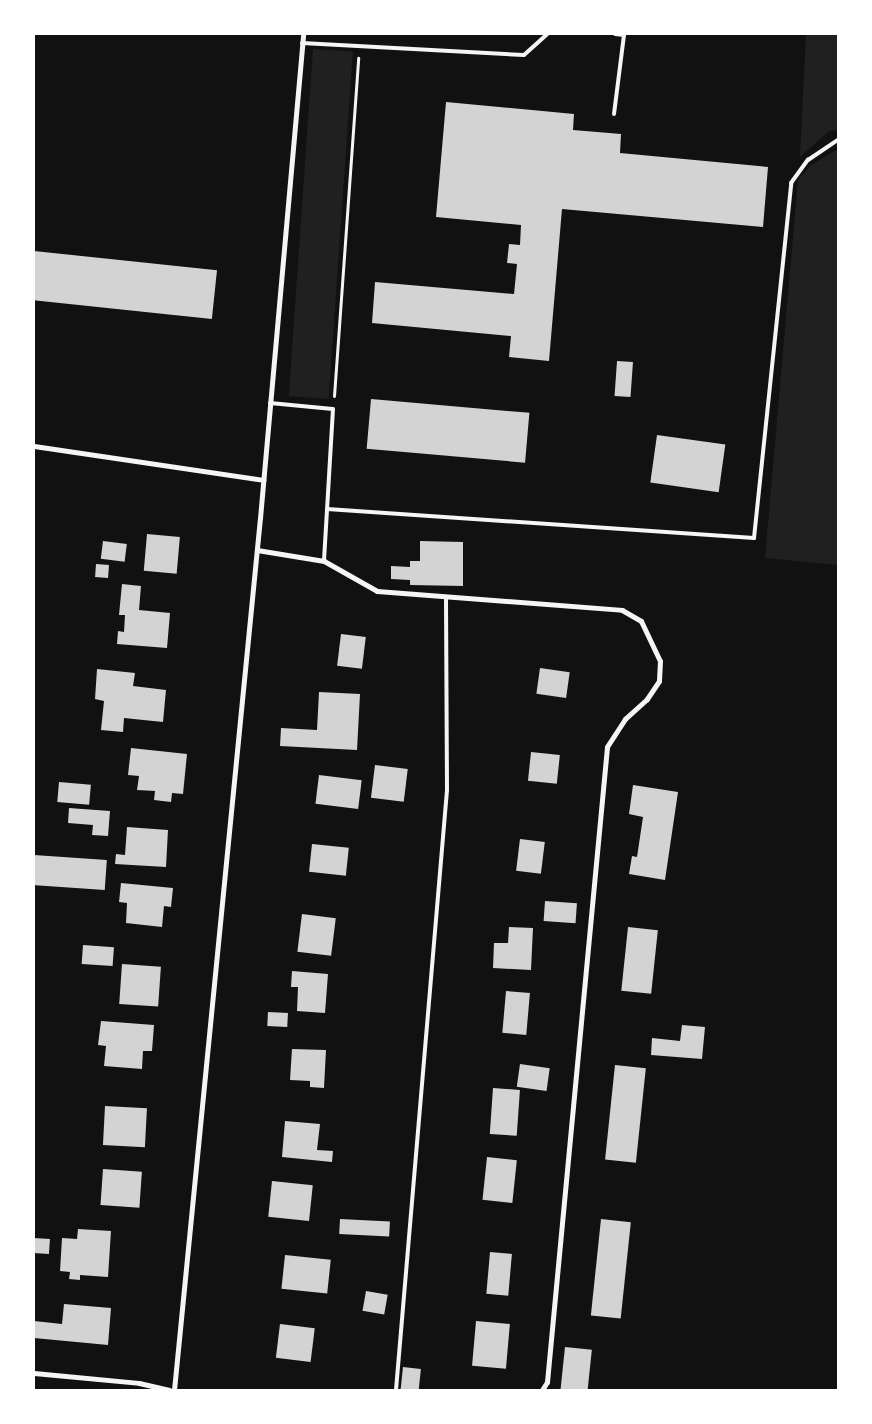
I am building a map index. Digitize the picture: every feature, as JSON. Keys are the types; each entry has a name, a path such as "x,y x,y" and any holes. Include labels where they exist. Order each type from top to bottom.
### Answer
{"street":[{"path":"174,1390 264,480 303,34"},
{"path":"34,446 264,480"},
{"path":"257,550 324,561 377,591 446,598 622,610 641,621 660,661 659,681 647,699 625,719 607,748 547,1382 542,1390"},
{"path":"34,1373 139,1383 169,1390"}],"lane":[{"path":"302,43 524,55 548,34"},
{"path":"614,114 624,35 615,34"},
{"path":"327,509 754,538 791,182 808,160 838,140"},
{"path":"270,403 333,409 324,561"},
{"path":"396,1390 446,790 446,598"}],"path":[{"path":"333,409 359,46"}],"shaded area":[{"path":"806,34 838,34 838,130 829,131 800,157"},
{"path":"313,49 353,52 329,399 289,396"},
{"path":"838,149 838,565 765,558 798,180 811,165"}],"building":[{"path":"446,102 574,114 573,130 621,134 620,153 768,167 763,227 562,209 549,361 509,357 511,336 372,323 375,282 514,294 517,264 507,263 509,244 520,245 521,225 436,217"},
{"path":"34,251 217,270 212,319 34,300"},
{"path":"617,361 633,362 631,397 615,396"},
{"path":"371,399 529,413 525,463 367,449"},
{"path":"657,435 725,445 719,492 650,483"},
{"path":"147,534 180,537 177,574 144,571"},
{"path":"103,541 127,544 125,562 101,559"},
{"path":"420,541 463,542 463,586 410,585 410,580 391,579 391,566 410,567 410,561 420,561"},
{"path":"96,564 109,565 108,578 95,577"},
{"path":"122,584 141,586 139,610 170,613 167,648 117,644 118,631 124,632 125,615 119,615"},
{"path":"341,634 366,637 362,669 337,666"},
{"path":"540,668 570,672 566,698 536,694"},
{"path":"97,669 135,673 133,686 166,690 163,722 124,718 123,732 101,730 104,701 95,699"},
{"path":"319,692 360,694 357,750 280,746 281,728 317,730"},
{"path":"131,748 187,754 183,794 172,793 171,802 154,800 155,791 137,790 139,776 128,775"},
{"path":"531,752 560,755 557,784 528,781"},
{"path":"375,765 408,769 404,802 371,798"},
{"path":"319,775 362,780 358,809 315,804"},
{"path":"59,782 91,785 89,805 57,802"},
{"path":"633,785 678,792 665,880 629,874 632,856 637,857 643,817 629,814"},
{"path":"69,808 110,811 108,836 92,835 93,825 68,823"},
{"path":"127,827 168,830 166,867 115,864 116,854 125,855"},
{"path":"520,839 545,842 541,874 516,871"},
{"path":"312,844 349,848 346,876 309,872"},
{"path":"34,855 107,860 105,890 34,885"},
{"path":"121,883 173,888 171,907 164,906 162,927 126,923 127,903 119,902"},
{"path":"545,901 577,903 576,923 544,921"},
{"path":"302,914 336,918 331,956 297,952"},
{"path":"509,927 533,928 531,970 493,968 494,943 508,943"},
{"path":"628,927 658,930 651,994 621,991"},
{"path":"83,945 114,947 113,966 82,964"},
{"path":"122,964 161,967 158,1007 119,1004"},
{"path":"292,971 328,974 325,1013 297,1011 298,987 291,987"},
{"path":"506,991 530,993 526,1035 502,1033"},
{"path":"268,1012 288,1013 287,1027 267,1026"},
{"path":"101,1021 154,1025 152,1051 143,1051 142,1069 104,1066 106,1046 98,1045"},
{"path":"682,1025 705,1027 702,1059 651,1055 652,1038 680,1041"},
{"path":"292,1049 326,1050 324,1088 310,1087 310,1081 290,1080"},
{"path":"520,1064 550,1068 547,1091 517,1087"},
{"path":"615,1065 646,1068 636,1163 605,1159"},
{"path":"493,1088 520,1090 517,1136 490,1134"},
{"path":"105,1106 147,1108 145,1147 103,1145"},
{"path":"285,1121 320,1124 317,1150 333,1151 332,1162 282,1157"},
{"path":"487,1157 517,1160 512,1203 483,1200"},
{"path":"103,1169 142,1172 139,1208 100,1205"},
{"path":"272,1181 313,1185 309,1221 268,1217"},
{"path":"340,1219 390,1222 389,1237 339,1234"},
{"path":"601,1219 631,1222 621,1319 591,1315"},
{"path":"78,1229 111,1231 108,1277 80,1275 80,1280 69,1279 70,1272 60,1271 62,1238 77,1239"},
{"path":"34,1238 50,1239 49,1254 34,1253"},
{"path":"490,1252 512,1254 508,1296 486,1294"},
{"path":"285,1255 331,1260 327,1294 281,1289"},
{"path":"366,1291 388,1295 384,1315 363,1311"},
{"path":"64,1304 111,1308 108,1345 34,1338 34,1321 62,1324"},
{"path":"476,1321 510,1324 506,1369 472,1366"},
{"path":"280,1324 315,1328 311,1362 276,1358"},
{"path":"565,1347 592,1350 588,1390 561,1390"},
{"path":"403,1367 421,1369 419,1390 401,1390"}]}
